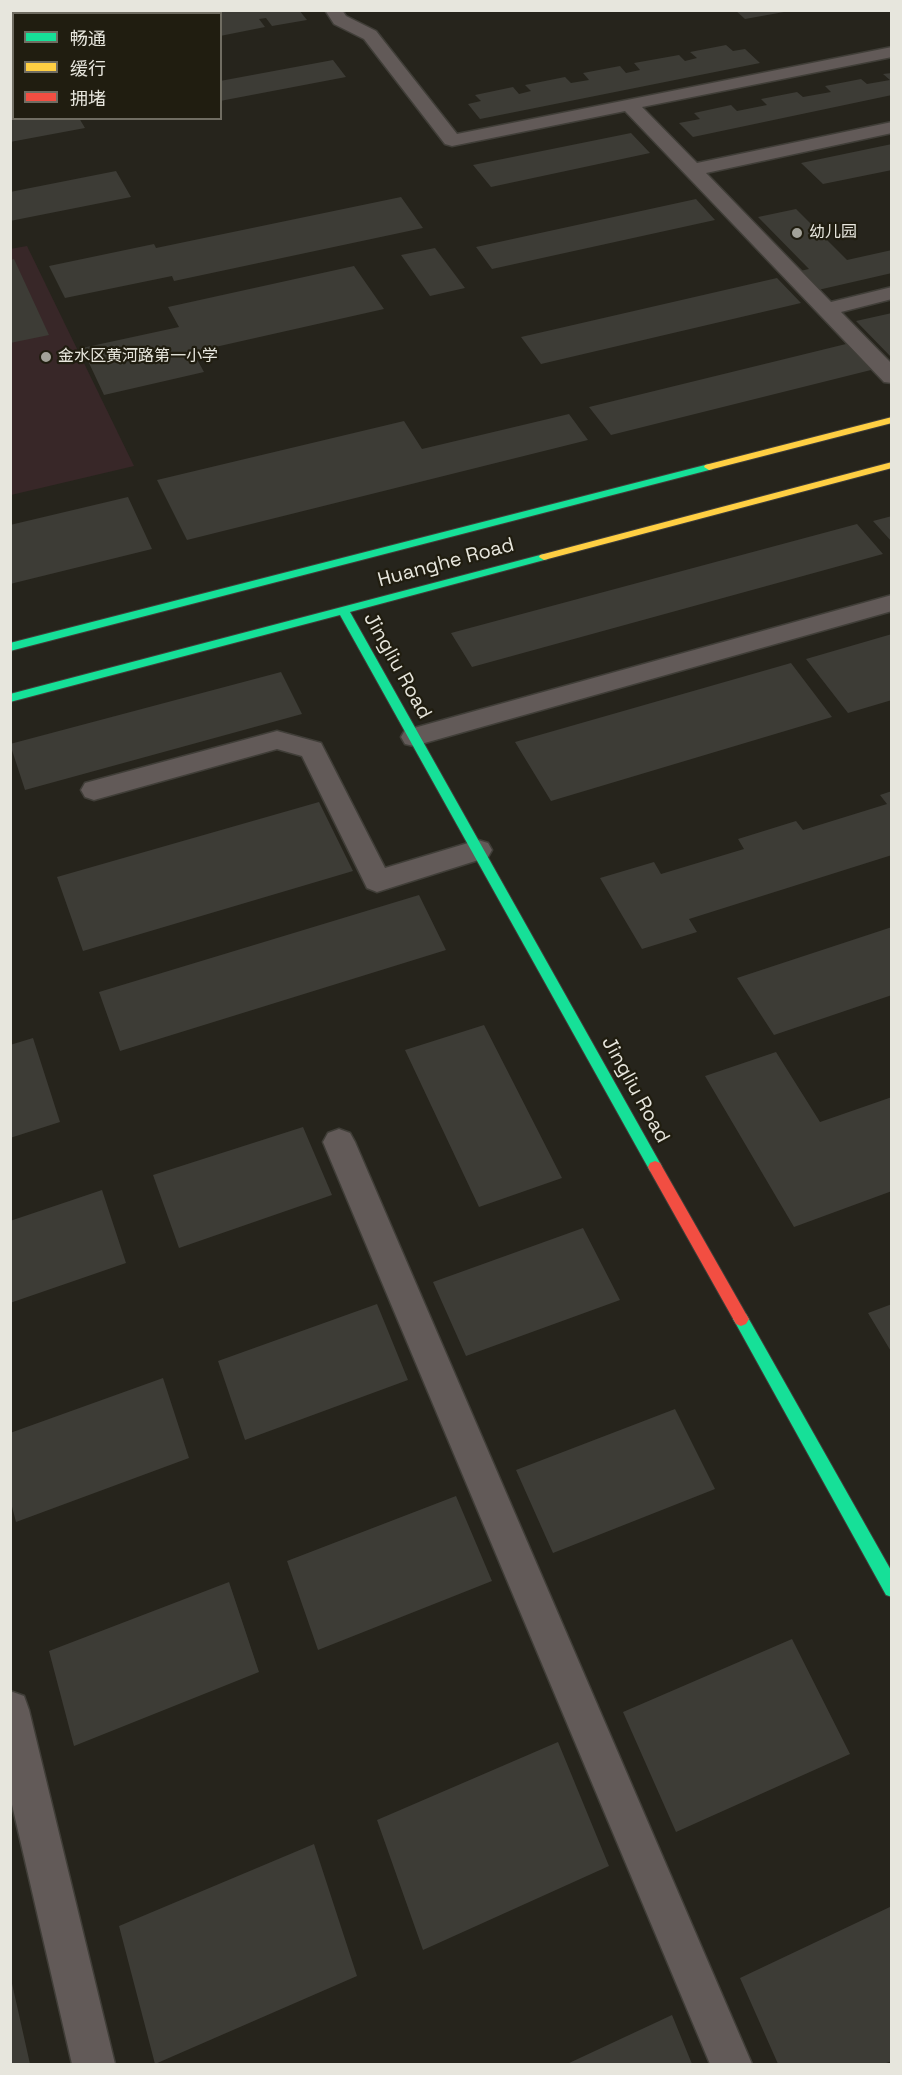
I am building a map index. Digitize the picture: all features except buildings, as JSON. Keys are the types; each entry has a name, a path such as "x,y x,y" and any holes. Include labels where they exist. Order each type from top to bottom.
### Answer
{"main road":[{"name":"Huanghe Road","path":"10,647 891,420"},
{"name":"Huanghe Road","path":"10,698 891,465"},
{"name":"Jingliu Road","path":"343,610 891,1589"}],"lane":[{"path":"333,10 340,20 370,35 452,140 891,52"},
{"path":"630,105 891,377"},
{"path":"692,170 891,127"},
{"path":"826,309 891,293"},
{"path":"414,737 891,603"},
{"path":"94,790 277,740 312,750 377,880 478,850"},
{"path":"339,1142 731,2064"},
{"path":"10,1710 94,2064"}],"shaded area":[{"name":"金水区黄河路第一小学","path":"27,246 134,466 11,495 10,249"}],"traffic: fast":[{"path":"10,647 709,467"},
{"path":"10,698 544,557"},
{"path":"343,610 655,1167"},
{"path":"741,1319 892,1589"}],"traffic: slow":[{"path":"709,467 892,420"},
{"path":"544,557 892,465"}],"traffic: jam":[{"path":"655,1167 741,1319"}],"place":[{"name":"幼儿园","path":"797,233"},
{"name":"金水区黄河路第一小学","path":"46,357"}]}
